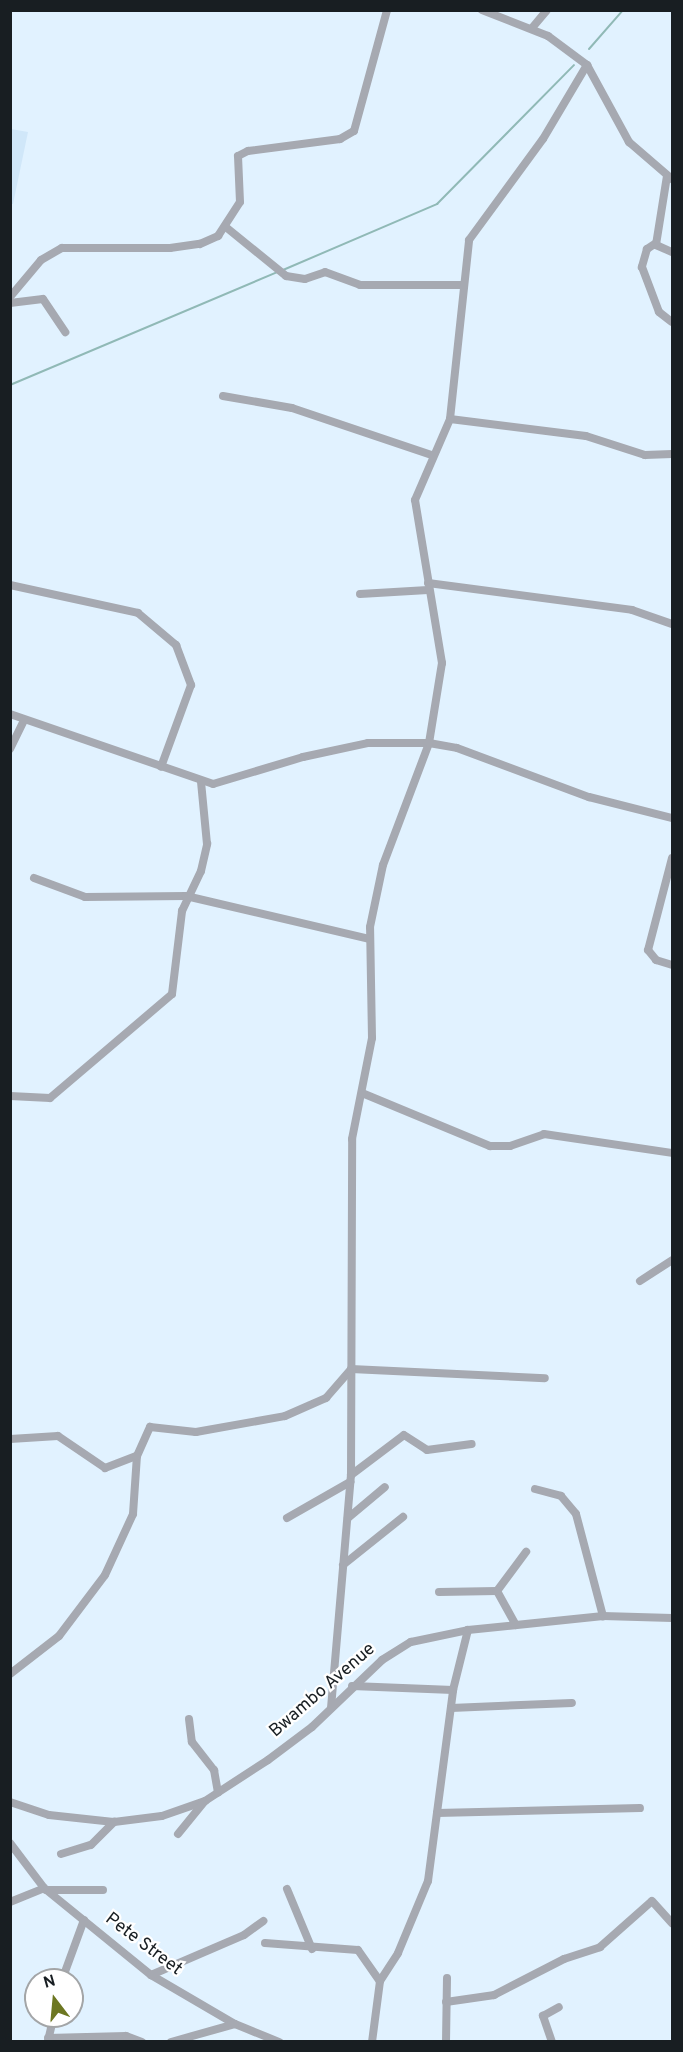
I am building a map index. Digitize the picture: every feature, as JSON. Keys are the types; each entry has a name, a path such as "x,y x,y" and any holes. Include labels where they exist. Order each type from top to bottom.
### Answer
{"street":[{"path":"10,297 42,260 62,248 188,247 210,241 226,228 240,202 238,156 248,151 340,139 354,131 387,10"},
{"path":"482,10 532,28 587,65 629,142 670,178 656,243 647,249 642,267 659,312 672,322"},
{"path":"532,28 547,10"},
{"path":"331,1708 350,1479 351,1138 372,1038 369,939 383,865 429,742 442,663 415,500 432,455 450,418 464,285 475,227 543,140 587,65"},
{"path":"226,228 286,276 305,279 325,272 360,285 464,285"},
{"path":"656,243 672,252"},
{"path":"10,303 43,299 65,332"},
{"path":"223,396 292,408 432,455"},
{"path":"450,418 586,436 645,455 672,454"},
{"path":"10,585 138,613 176,645 191,685 161,767"},
{"path":"360,594 428,587 632,610 672,624"},
{"path":"10,714 201,782 220,784 303,757 368,743 429,742 457,748 589,797 672,818"},
{"path":"10,749 24,720"},
{"path":"10,1096 50,1098 166,1003 176,980 186,896 201,871 207,844 201,782"},
{"path":"672,858 648,950 656,960 672,965"},
{"path":"34,878 85,897 186,896 369,939"},
{"path":"362,1093 490,1146 510,1146 544,1134 672,1154"},
{"path":"640,1281 672,1260"},
{"path":"351,1369 545,1378"},
{"path":"10,1674 59,1636 105,1575 133,1514 136,1456 150,1427 196,1431 285,1416 326,1398 351,1369"},
{"path":"286,1518 350,1479 404,1435 427,1450 472,1444"},
{"path":"10,1439 58,1436 105,1468 136,1456"},
{"path":"348,1518 386,1487"},
{"path":"535,1489 561,1496 576,1514 603,1616"},
{"path":"343,1565 403,1517"},
{"path":"496,1591 526,1552"},
{"path":"440,1592 496,1591"},
{"path":"496,1591 516,1625"},
{"name":"Bwambo Avenue","path":"10,1802 49,1815 114,1822 162,1816 205,1801 296,1739 352,1686 402,1647 468,1630 603,1616 672,1618"},
{"path":"372,2042 380,1981 427,1888 453,1689 468,1630"},
{"path":"352,1686 453,1689"},
{"path":"451,1708 572,1703"},
{"path":"189,1719 192,1742 214,1770 218,1793"},
{"path":"178,1834 205,1801"},
{"path":"437,1813 640,1808"},
{"path":"60,1854 91,1845 114,1822"},
{"name":"Pete Street","path":"10,1843 45,1889 151,1976 235,2024 279,2042"},
{"path":"10,1902 45,1889 103,1890"},
{"path":"287,1889 312,1949"},
{"path":"446,2002 494,1995 564,1959 600,1947 652,1901 672,1923"},
{"path":"66,1968 84,1920"},
{"path":"151,1976 244,1935 263,1921"},
{"path":"265,1943 312,1949 358,1950 380,1981"},
{"path":"446,2042 447,1978"},
{"path":"552,2042 543,2016 559,2007"},
{"path":"171,2042 235,2024"},
{"path":"48,2040 126,2036 142,2042"}],"shaded area":[{"path":"11,129 28,132 13,204 10,204"}],"waterway":[{"path":"589,49 623,10"},
{"path":"283,270 437,204 574,65"},
{"path":"10,385 277,272"}]}
